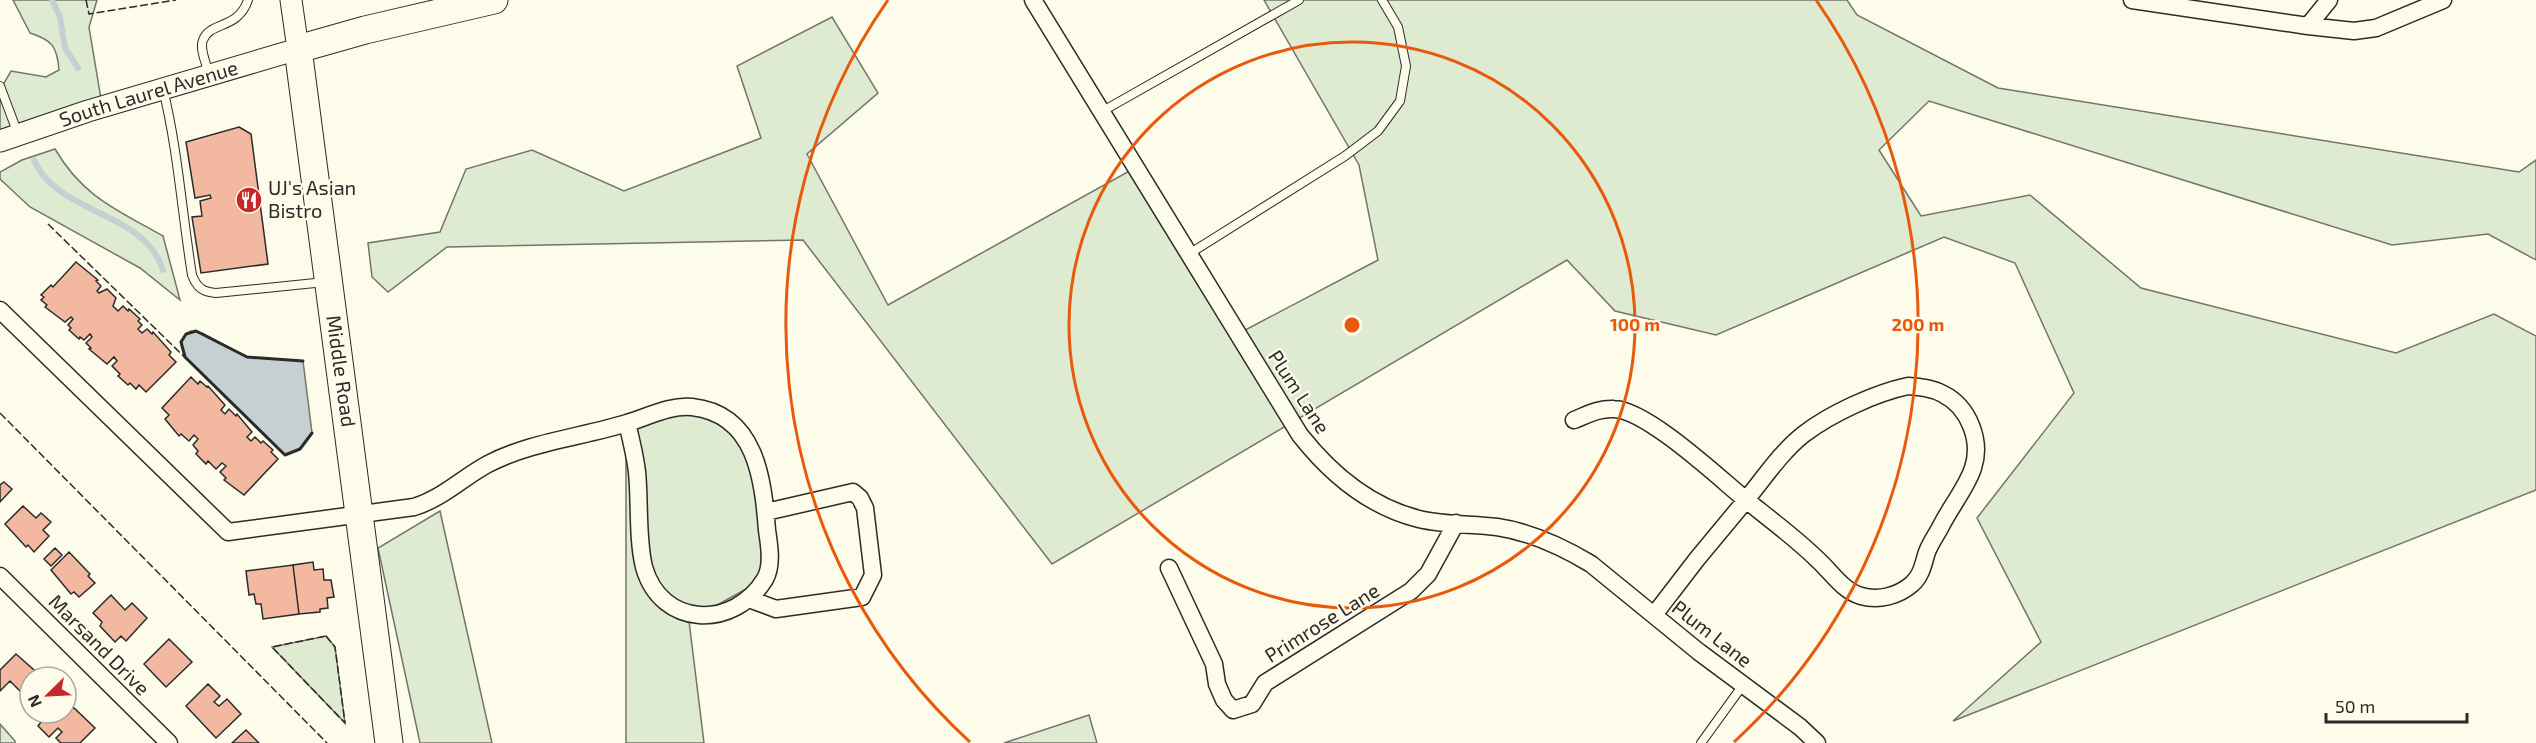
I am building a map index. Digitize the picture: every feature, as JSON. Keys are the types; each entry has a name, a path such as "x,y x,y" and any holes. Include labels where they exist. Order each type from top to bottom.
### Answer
{"main road":[{"path":"298,49 365,30 494,0"},
{"name":"Middle Road","path":"298,49 389,743"}],"street":[{"name":"Middle Road","path":"291,0 298,49"},
{"name":"Plum Lane","path":"1033,0 1299,435 1332,471 1370,498 1419,519 1512,530 1556,544 1591,564 1743,686 1800,727 1817,743"},
{"path":"2132,0 2354,31 2376,28 2443,0"},
{"path":"2308,26 2329,0"},
{"name":"South Laurel Avenue","path":"9,138 163,88 298,49"},
{"path":"0,310 228,532 401,510 428,503 490,463 533,448 627,423 667,409 690,407 719,415 734,425 754,454 762,477 770,555 767,574 749,599 725,614 700,616 673,607 660,597 644,567 637,472 627,423"},
{"path":"1574,420 1611,408 1638,415 1746,500 1851,591 1860,596 1876,598 1904,590 1914,582 1923,568 1932,542 1973,469 1976,449 1971,426 1963,411 1942,394 1927,388 1908,386 1891,390 1827,419 1804,434 1746,500 1697,559 1654,615"},
{"path":"749,599 776,609 862,597 873,574 865,508 860,498 853,492 766,512"},
{"name":"Primrose Lane","path":"1168,568 1214,664 1217,684 1224,700 1233,710 1252,704 1265,683 1411,591 1428,574 1456,523"},
{"name":"Marsand Drive","path":"0,576 169,743"}],"lane":[{"path":"209,74 202,47 203,40 210,32 239,18 249,0"},
{"path":"1101,112 1299,0"},
{"path":"1188,254 1345,156 1378,131 1400,101 1406,66 1398,27 1382,0"},
{"path":"0,87 9,138"},
{"path":"163,88 173,132 174,154 195,285 202,290 216,293 328,281"},
{"path":"1701,743 1743,686"}],"green space":[{"path":"13,0 97,0 89,27 101,99 0,134 0,90 11,71 46,77 59,70 57,55 52,45 44,38 30,33"},
{"path":"1264,0 1847,0 1857,15 1998,88 2519,172 2536,160 2536,260 2488,234 2392,245 1929,101 1879,150 1921,216 2030,195 2141,288 2396,353 2494,314 2536,336 2536,490 1953,721 2041,642 1977,518 2074,393 2015,263 1944,237 1716,335 1615,311 1567,260 1052,564 803,240 447,247 388,292 372,277 368,243 440,232 466,169 532,150 624,191 761,138 737,66 832,17 878,93 807,154 888,305 1133,169 1234,336 1378,260 1359,165"},
{"path":"55,149 89,191 116,210 163,236 180,300 140,268 30,207 0,179 0,172 22,160"},
{"path":"668,407 737,428 759,488 762,580 689,621 704,743 626,743 626,434"},
{"path":"440,511 492,743 420,743 378,548"},
{"path":"326,636 335,647 345,723 272,647"},
{"path":"1089,715 1097,743 1004,743"},
{"path":"0,724 15,741 15,743 0,743"}],"shaded area":[{"path":"191,331 202,333 247,357 303,361 312,433 300,449 285,455 185,357 181,342"}],"building":[{"path":"239,127 251,134 268,264 201,273 192,217 202,216 200,201 211,198 210,195 195,198 186,142"},
{"path":"76,262 98,280 96,281 101,286 97,291 99,293 107,289 116,298 113,306 118,311 123,306 128,311 129,309 140,319 138,321 142,325 138,329 142,333 147,329 152,334 153,332 171,352 169,355 176,362 146,392 139,385 136,389 130,383 128,385 118,376 120,374 112,366 117,361 114,357 107,364 89,349 91,348 86,343 92,337 90,334 84,340 80,337 79,339 69,330 71,328 68,325 73,319 71,317 65,322 45,307 47,305 41,300 44,297 41,295 51,285 53,287"},
{"path":"191,377 198,384 200,381 208,386 225,405 221,410 225,414 229,409 236,416 237,414 252,432 247,437 251,441 255,437 261,443 263,441 273,450 271,452 278,459 244,495 224,480 226,478 220,472 226,466 222,463 216,469 208,461 206,464 196,454 198,451 193,445 198,439 194,435 189,441 181,434 179,436 165,419 169,415 162,408"},
{"path":"4,482 12,489 0,502 0,485"},
{"path":"23,506 36,518 41,513 51,522 43,530 49,536 34,552 28,545 26,547 5,524"},
{"path":"55,548 62,555 51,566 44,559"},
{"path":"69,552 90,574 88,576 95,583 79,597 74,592 71,594 51,570"},
{"path":"313,562 314,570 323,569 324,580 331,580 334,597 327,598 328,608 320,609 320,612 299,614 293,565"},
{"path":"293,565 299,614 263,619 261,604 256,604 254,594 249,595 246,571"},
{"path":"111,595 125,610 132,603 147,618 126,641 121,636 115,642 100,626 102,622 93,613"},
{"path":"169,639 192,662 166,687 144,664"},
{"path":"16,654 28,665 18,665 18,689 10,681 0,691 0,670"},
{"path":"208,684 220,696 214,702 219,706 227,699 241,714 216,738 186,706"},
{"path":"78,712 95,728 80,743 61,743 56,738 62,732 58,728 49,737 38,726 78,725"},
{"path":"246,730 259,743 232,743"}],"waterway":[{"path":"52,0 60,17 65,48 78,68"},
{"path":"34,160 45,178 61,192 138,235 153,250 163,270"}],"fence":[{"path":"86,0 89,14 176,0"},
{"path":"48,224 285,455 300,449 312,433"},
{"path":"0,413 327,743"},
{"path":"326,636 335,647 345,723 272,647 326,636"}],"wall":[{"path":"303,361 247,357 196,331 186,334 181,342 185,357 285,455 300,449 312,433"}],"place":[{"name":"UJ's Asian Bistro","path":"249,200"}]}
